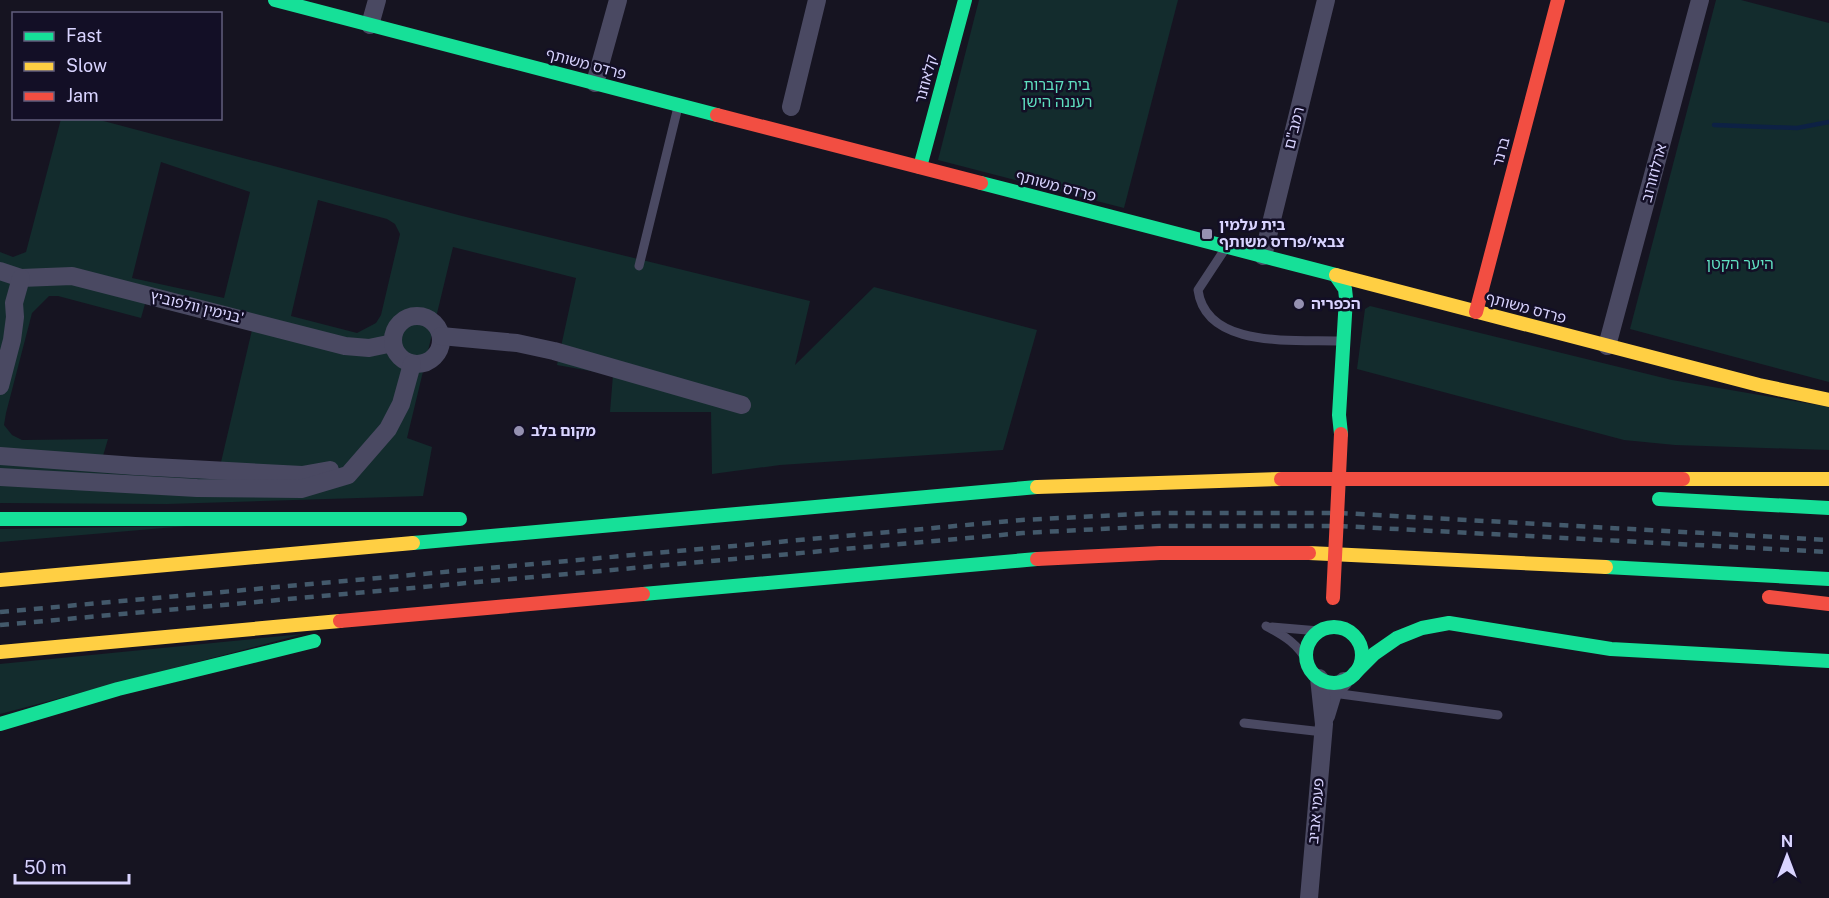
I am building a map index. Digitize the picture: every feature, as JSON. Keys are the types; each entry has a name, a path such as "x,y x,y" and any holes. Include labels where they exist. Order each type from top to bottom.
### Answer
{"main road":[{"name":"פרדס משותף","path":"275,0 1226,248 1759,385 1829,400"},
{"name":"קלאוזנר","path":"920,167 965,0"},
{"name":"ברנר","path":"1476,312 1558,0"},
{"path":"1336,276 1345,289 1346,298 1339,415 1341,434 1333,598 1320,630 1307,649 1308,663 1318,678 1330,682 1344,682 1370,656 1398,637 1427,624 1449,623 1611,649 1829,661"},
{"path":"1370,296 1385,288"},
{"path":"1341,434 1346,416 1358,309"},
{"path":"1297,479 1566,494"},
{"path":"0,580 1020,488 1197,480 1829,479"},
{"path":"1649,498 1829,507"},
{"path":"0,519 478,519"},
{"path":"513,519 667,520"},
{"path":"1259,552 1591,581"},
{"path":"0,652 1025,560 1259,552 1339,553 1829,579"},
{"path":"350,634 428,622 783,581"},
{"path":"1757,595 1829,604"},
{"path":"1333,598 1342,623 1358,641 1362,654 1344,682"},
{"path":"1320,630 1335,627 1369,638 1398,637"},
{"path":"0,724 118,689 328,639"}],"street":[{"path":"370,25 377,0"},
{"path":"595,83 618,0"},
{"path":"791,107 817,0"},
{"name":"רמב\"ם","path":"1263,256 1326,0"},
{"name":"ארלוזורוב","path":"1607,346 1700,0"},
{"name":"בנימין וולפוביץ'","path":"0,271 21,278 72,276 345,346 369,348 393,343"},
{"path":"0,386 12,340 14,303 21,278"},
{"path":"417,316 432,321 441,336 439,352 426,364 412,364 397,354 393,343 397,326 409,317 417,316"},
{"path":"441,336 517,343 554,351 742,405"},
{"path":"0,477 197,488 301,489 348,475 388,429 401,404 412,364"},
{"path":"0,456 302,475 353,463 368,451"},
{"name":"פעמי אביב","path":"1309,898 1324,728 1318,678"},
{"name":"פעמי אביב","path":"1324,728 1344,682"}],"lane":[{"path":"639,266 678,106"},
{"path":"1226,248 1198,290 1200,304 1207,315 1226,328 1248,336 1292,341 1344,341"},
{"path":"1308,663 1302,651 1290,639 1266,626 1320,630"},
{"path":"1344,682 1498,715"},
{"path":"1244,723 1324,728"}],"green space":[{"name":"בית קברות רעננה הישן","path":"979,0 1178,0 1124,208 938,160"},
{"name":"היער הקטן","path":"1716,0 1741,0 1829,23 1829,382 1630,329"},
{"path":"61,120 100,120 462,216 810,301 795,365 874,287 1037,330 1003,450 780,465 712,474 711,412 610,412 613,375 557,365 576,278 453,247 407,438 432,447 423,496 167,504 0,503 0,252 13,257 26,252","holes":["161,162 250,192 224,298 132,278","318,200 387,219 395,224 400,234 381,315 376,323 357,333 291,316","49,296 58,296 141,318 145,304 252,330 218,475 100,466 108,439 22,440 12,435 4,425 32,313"]},
{"path":"1370,306 1672,380 1829,407 1829,450 1675,445 1624,440 1357,369 1365,309"},
{"path":"187,526 0,542 0,529"},
{"path":"303,634 0,714 0,664"}],"waterway":[{"path":"1714,125 1797,128 1829,122"}],"railway":[{"path":"0,612 1022,520 1158,513 1340,513 1829,540"},
{"path":"0,625 1023,533 1159,526 1340,526 1829,552"}],"traffic: fast":[{"path":"275,0 717,115"},
{"path":"920,167 965,0"},
{"path":"981,183 1336,275"},
{"path":"1336,276 1345,289 1346,298 1339,415 1341,434"},
{"path":"413,543 1037,487"},
{"path":"1659,499 1829,508"},
{"path":"0,519 460,519"},
{"path":"643,594 1037,559"},
{"path":"1606,567 1829,579"},
{"path":"1354,674 1374,654 1397,638 1422,628 1449,623 1611,649 1829,661"},
{"path":"1334,627 1345,629 1354,635 1360,644 1362,655 1360,666 1354,675 1345,681 1334,683 1323,681 1314,675 1308,666 1306,655 1308,644 1314,635 1323,629 1334,627"},
{"path":"0,724 118,689 314,641"}],"traffic: slow":[{"path":"1336,275 1759,385 1829,400"},
{"path":"1037,487 1281,479"},
{"path":"1683,479 1829,479"},
{"path":"0,580 413,543"},
{"path":"1309,553 1606,567"},
{"path":"0,652 340,621"}],"traffic: jam":[{"path":"1476,312 1558,0"},
{"path":"717,115 981,183"},
{"path":"1333,598 1341,434"},
{"path":"1281,479 1683,479"},
{"path":"1037,559 1160,553 1309,553"},
{"path":"340,621 643,594"},
{"path":"1769,597 1829,604"}],"place":[{"name":"בית עלמין צבאי/פרדס משותף","path":"1207,234"},
{"name":"הכפריה","path":"1299,304"},
{"name":"מקום בלב","path":"519,431"}]}
